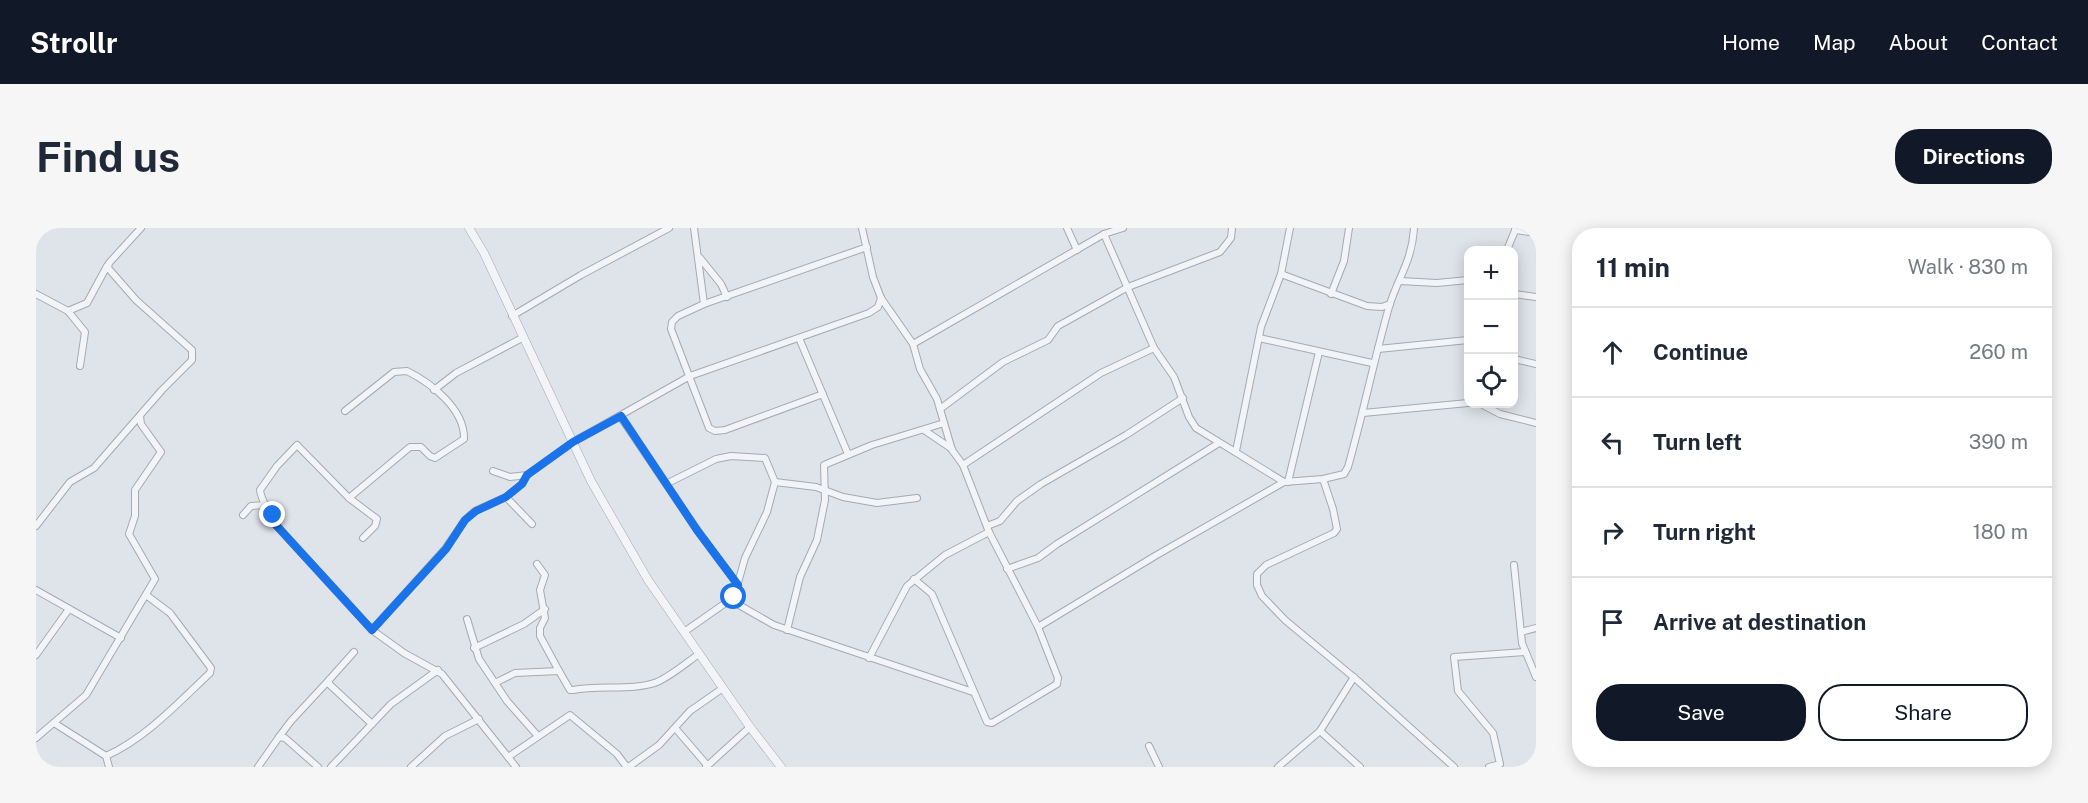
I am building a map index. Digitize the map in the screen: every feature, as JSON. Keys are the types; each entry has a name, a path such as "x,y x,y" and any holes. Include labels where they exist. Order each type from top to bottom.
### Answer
{"street":[{"path":"68,311 87,303 108,265 141,228"},
{"path":"469,228 484,253 591,481 633,554 699,654 781,767"},
{"path":"512,316 581,275 669,228"},
{"path":"694,228 704,304"},
{"path":"862,228 881,298 913,344 920,369 940,409 952,450"},
{"path":"1067,228 1077,249"},
{"path":"913,344 1104,234 1123,228"},
{"path":"940,409 1004,362 1048,340 1058,326 1128,288 1220,252 1231,238 1232,228"},
{"path":"1236,452 1259,338 1281,274 1290,228"},
{"path":"1331,294 1346,254 1349,228"},
{"path":"1038,627 1155,556 1286,482 1323,479 1344,474 1363,413 1372,363 1378,350 1390,304 1409,262 1414,228"},
{"path":"1509,246 1515,229 1536,234"},
{"path":"1104,234 1154,348 1174,377 1189,417 1196,428 1286,482"},
{"path":"823,394 719,431 709,428 671,325 678,316 704,304 867,247"},
{"path":"699,257 721,284 727,297"},
{"path":"36,526 70,482 94,468 192,360 194,353 109,271 108,265"},
{"path":"1281,274 1331,294 1374,307 1390,304"},
{"path":"1400,281 1437,283 1464,280"},
{"path":"36,294 68,311 85,332 80,366"},
{"path":"1518,295 1536,297"},
{"path":"869,313 878,307 881,298"},
{"path":"372,630 446,549 465,520 476,511 506,497 522,484 527,475 573,442 690,376 869,313 888,310"},
{"path":"434,390 456,373 522,338"},
{"path":"799,338 848,453"},
{"path":"1259,338 1372,363"},
{"path":"1378,350 1464,340"},
{"path":"963,465 1101,373 1154,348"},
{"path":"1286,482 1319,351"},
{"path":"1518,360 1536,364"},
{"path":"345,411 398,371 413,374 457,412 464,439 435,458 421,447 410,447 349,498"},
{"path":"869,657 903,591 915,579 945,555 1000,521 1017,501 1041,484 1118,440 1183,398"},
{"path":"1363,413 1464,403"},
{"path":"1489,408 1500,414 1536,423"},
{"path":"36,738 86,694 155,579 129,534 135,516 135,490 161,452 141,424 140,416"},
{"path":"621,416 738,585"},
{"path":"787,630 800,577 816,544 825,489 824,465 848,453 944,423"},
{"path":"915,579 932,594 974,692 990,723 1055,686 1058,678 1038,627 988,529 963,465 952,450 924,430"},
{"path":"1007,569 1038,558 1056,544 1219,443"},
{"path":"363,538 375,526 377,519 349,498 297,445 277,466 260,490 274,523 372,630 404,653 438,670 479,719 511,763 537,735 570,715 617,754 626,766 630,766 676,729 690,711 723,688"},
{"path":"666,484 716,459 730,456 765,458 775,482 767,512 745,558 732,601 684,632"},
{"path":"493,471 510,477 527,475"},
{"path":"1323,479 1333,509 1336,529 1334,533 1266,565 1257,574 1257,585 1262,596 1285,620 1354,677 1454,767"},
{"path":"775,482 825,489 843,497 877,503 917,498"},
{"path":"506,497 531,524"},
{"path":"243,515 251,506 264,504 268,506"},
{"path":"537,564 545,575 540,590 545,609 540,636 570,690 648,684 659,681 699,654"},
{"path":"1514,566 1521,632 1525,652 1536,677"},
{"path":"36,590 121,639"},
{"path":"106,756 122,748 168,713 210,673 211,668 170,613 146,595"},
{"path":"732,601 787,630 974,692"},
{"path":"36,655 69,609"},
{"path":"474,648 524,624 545,609"},
{"path":"467,619 474,648 495,683 537,735"},
{"path":"1521,632 1536,628"},
{"path":"258,767 291,720 354,652"},
{"path":"1489,767 1500,764 1496,742 1493,734 1458,691 1454,657 1525,652"},
{"path":"331,767 392,704 438,670"},
{"path":"495,683 515,673 559,671"},
{"path":"1278,767 1320,731 1354,677"},
{"path":"329,680 329,684 372,724"},
{"path":"411,767 446,736 479,719"},
{"path":"54,723 106,756 109,767"},
{"path":"676,729 707,766 750,727"},
{"path":"1320,731 1360,767"},
{"path":"279,737 285,738 318,767"},
{"path":"1149,746 1160,767"}],"route":[{"path":"273,515 276,525 372,630 446,549 465,520 476,511 506,497 522,484 527,475 573,442 621,416 697,530 738,585 734,597"}]}
